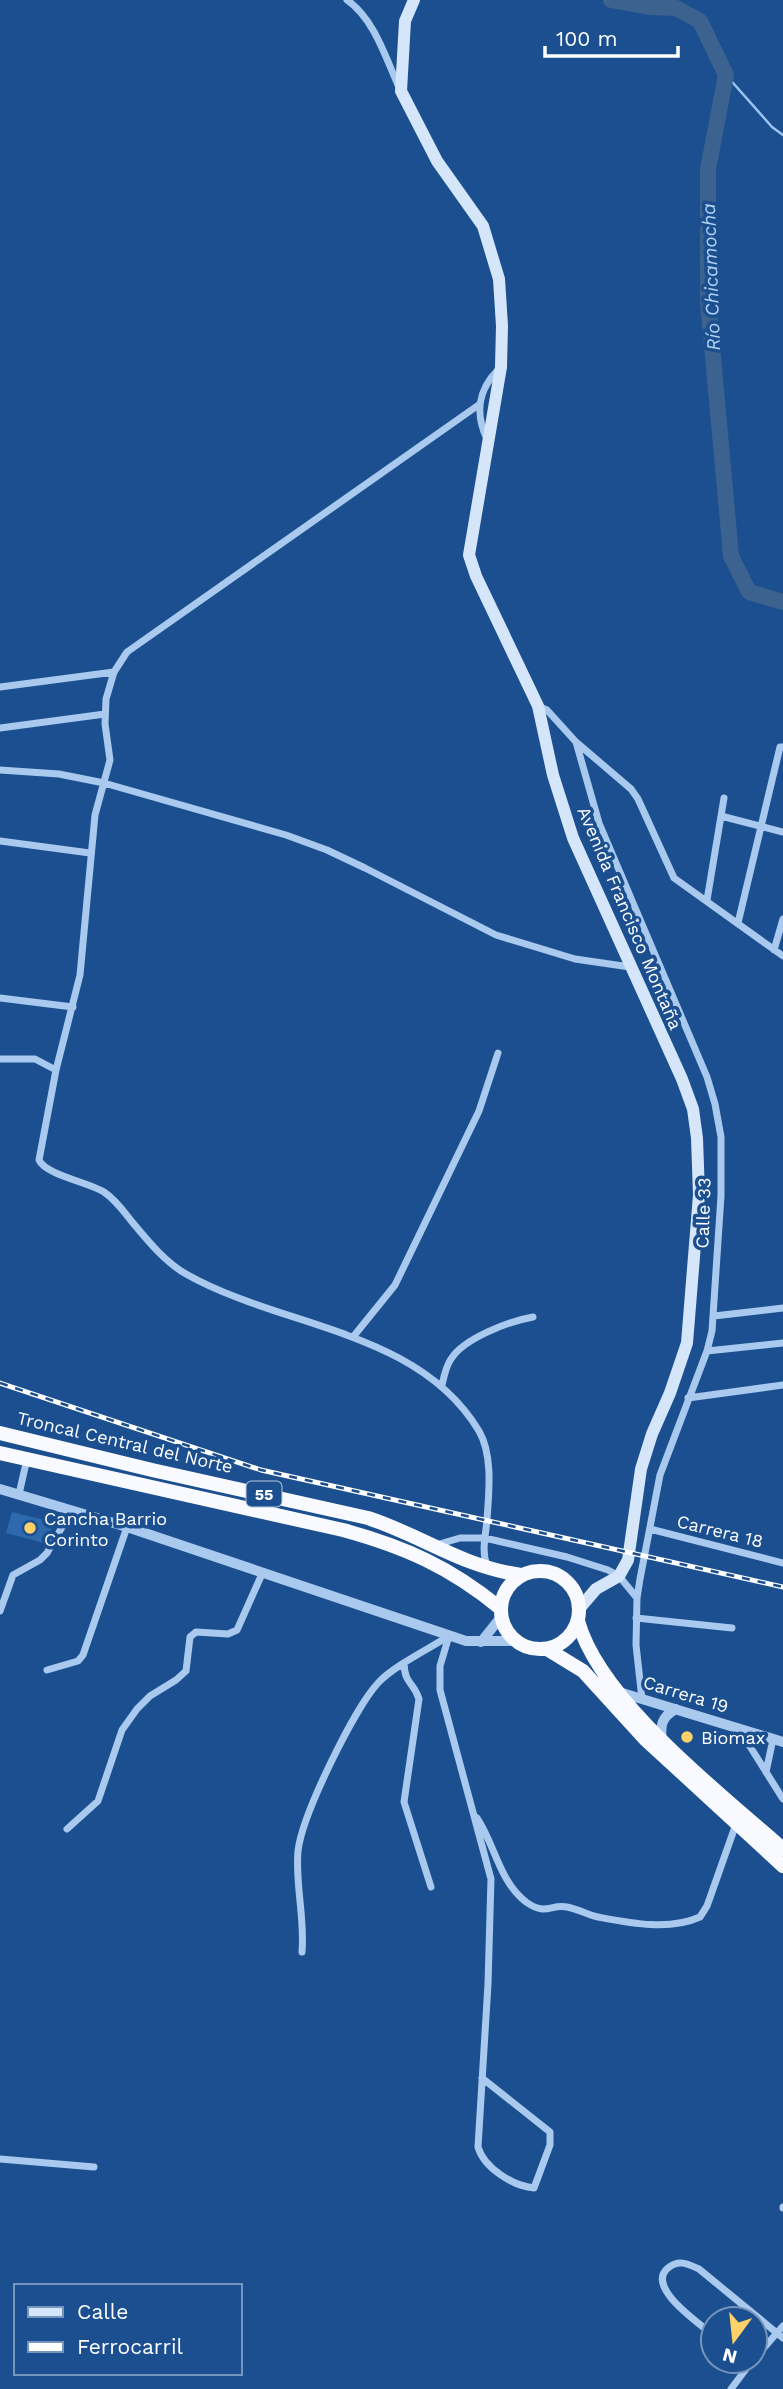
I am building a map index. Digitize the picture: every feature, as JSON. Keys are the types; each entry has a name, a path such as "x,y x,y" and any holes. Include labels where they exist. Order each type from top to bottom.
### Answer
{"highway":[{"name":"Troncal Central del Norte","path":"0,1433 152,1470 349,1513 387,1524 464,1561 489,1570 521,1575"},
{"name":"55","path":"0,1453 343,1530 388,1543 438,1564 468,1583 500,1613 506,1630 515,1641"},
{"name":"55","path":"521,1575 544,1571 560,1576 572,1587 589,1652 619,1692 662,1741 783,1849"},
{"path":"500,1613 506,1589 521,1575"},
{"path":"515,1641 530,1648 547,1649 564,1642 573,1632 579,1615"},
{"path":"547,1649 583,1671 645,1739 783,1866"}],"main road":[{"path":"401,91 405,21 414,0"},
{"name":"Avenida Francisco Montaña","path":"401,91 437,161 483,226 499,279 501,367 469,555 476,576 538,706 552,775 573,838 693,1109 699,1195 687,1343 640,1469 631,1553 619,1576"},
{"path":"579,1615 596,1590 619,1576"}],"street":[{"path":"347,0 357,7 368,22 401,91"},
{"path":"488,440 480,416 480,404 491,377 501,367"},
{"path":"480,404 127,652 114,672 106,699 105,714 110,760 95,815 80,975 56,1070 39,1160 43,1166 104,1193 116,1202 151,1244 189,1275 281,1313 353,1337 404,1362 442,1385 477,1428 487,1450 484,1555 489,1570"},
{"path":"0,687 114,672"},
{"path":"538,706 547,710 576,743 631,789 674,878 783,956"},
{"path":"0,729 105,714"},
{"name":"Calle 33","path":"576,743 599,823 707,1077 721,1137 714,1316 706,1352 660,1475 637,1598 636,1645 642,1699"},
{"path":"738,923 780,747 783,747"},
{"path":"0,770 59,774 104,783 286,835 327,850 519,944 575,959 630,967"},
{"path":"707,900 724,798"},
{"path":"721,816 783,832"},
{"path":"0,841 90,853"},
{"path":"774,950 783,919"},
{"path":"0,998 73,1007"},
{"path":"353,1337 395,1285 474,1122 498,1053"},
{"path":"0,1059 35,1059 56,1070"},
{"path":"714,1316 783,1307"},
{"path":"442,1385 451,1358 466,1345 499,1327 533,1317"},
{"path":"706,1352 783,1343"},
{"path":"688,1398 783,1385"},
{"path":"19,1494 27,1460"},
{"path":"0,1489 127,1527 449,1636 481,1642 515,1641"},
{"path":"0,1611 13,1575 47,1553 72,1510"},
{"path":"47,1670 78,1661 83,1655 127,1527"},
{"name":"Carrera 18","path":"650,1530 783,1563"},
{"path":"435,1545 460,1538 485,1538 579,1561 619,1576 637,1598"},
{"path":"68,1829 98,1801 122,1730 137,1709 150,1696 186,1671 190,1637 196,1632 228,1634 237,1630 262,1574"},
{"path":"481,1642 500,1613"},
{"path":"636,1618 732,1628"},
{"path":"302,1952 304,1927 298,1862 303,1829 341,1742 379,1682 449,1636"},
{"path":"449,1636 440,1666 440,1690 491,1880 477,2140 480,2154 499,2173 517,2183 534,2188 550,2144 550,2132 482,2078"},
{"path":"404,1664 406,1680 415,1689 419,1699 404,1802 431,1887"},
{"name":"Carrera 19","path":"619,1692 778,1741"},
{"path":"662,1741 660,1726 663,1719 676,1709"},
{"path":"738,1728 783,1799"},
{"path":"766,1772 778,1741"},
{"path":"473,1812 511,1886 527,1902 545,1911 568,1907 598,1917 645,1924 682,1922 700,1917 707,1906 736,1824"},
{"path":"0,2159 94,2167"},
{"path":"699,2323 665,2291 662,2281 664,2271 674,2264 685,2263 699,2269 746,2305"}],"shaded area":[{"name":"Cancha Barrio Corinto","path":"12,1512 53,1522 48,1544 6,1533"}],"waterway":[{"name":"Río Chicamocha","path":"611,0 649,7 676,8 700,21 726,75 708,169 708,302 731,556 749,592 783,602"},
{"path":"726,75 772,127 783,135"}],"railway":[{"path":"0,1383 261,1470 783,1587"}],"place":[{"name":"Cancha Barrio Corinto","path":"30,1528"},
{"name":"Biomax","path":"687,1737"}]}
